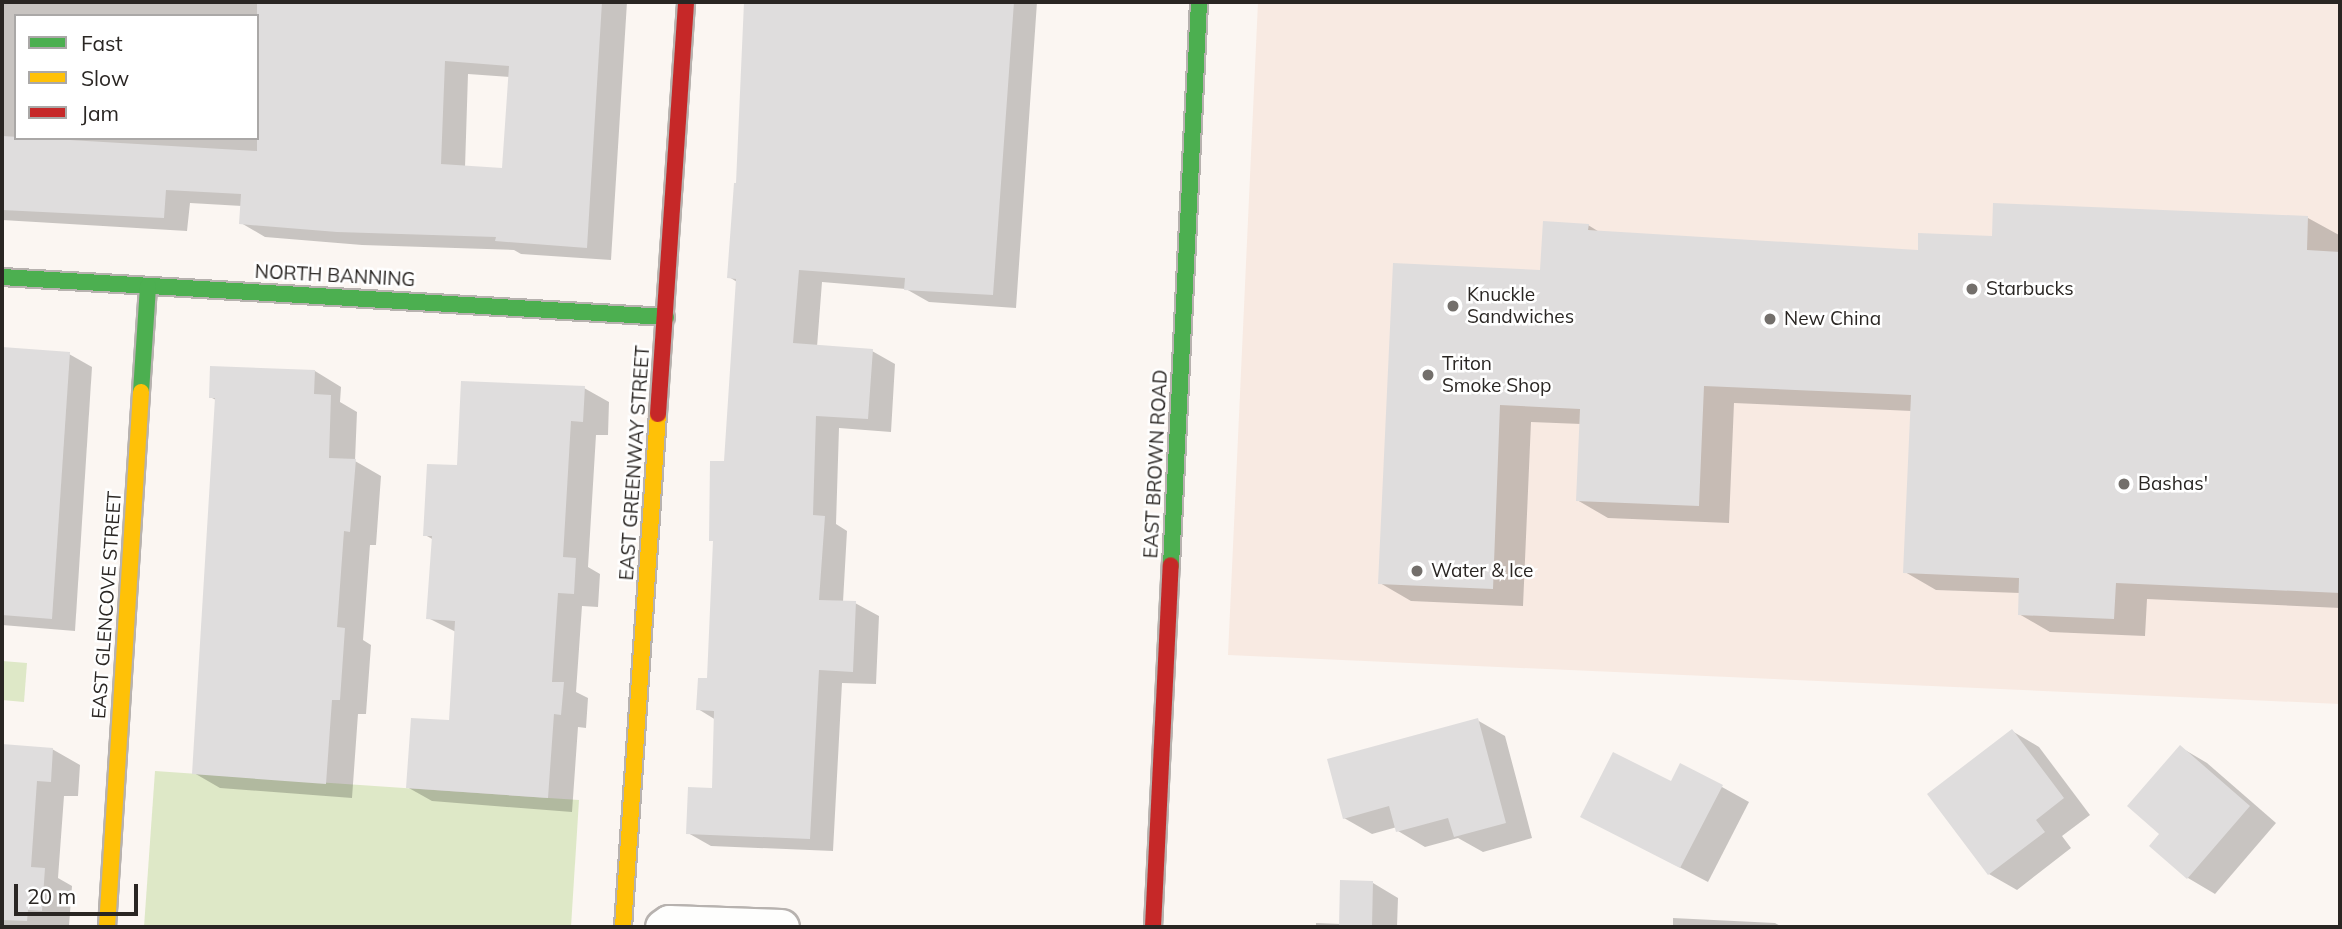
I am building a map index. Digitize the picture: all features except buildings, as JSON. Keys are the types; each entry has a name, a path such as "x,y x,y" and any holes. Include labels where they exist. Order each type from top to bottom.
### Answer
{"street":[{"name":"EAST GREENWAY STREET","path":"623,927 686,2"},
{"name":"EAST BROWN ROAD","path":"1153,927 1199,2"},
{"name":"NORTH BANNING","path":"2,277 666,317"},
{"name":"EAST GLENCOVE STREET","path":"107,927 148,286"},
{"path":"663,927 669,923 781,927"}],"shaded area":[{"path":"1258,2 2340,2 2340,704 1228,655"}],"green space":[{"path":"2,661 27,663 24,702 2,700"},
{"path":"155,771 579,800 571,927 144,927"}],"traffic: fast":[{"path":"1171,565 1199,2"},
{"path":"2,277 666,317"},
{"path":"141,392 148,286"}],"traffic: slow":[{"path":"107,927 141,392"},
{"path":"623,927 658,414"}],"traffic: jam":[{"path":"658,414 686,2"},
{"path":"1153,927 1171,565"}],"place":[{"name":"Starbucks","path":"1972,289"},
{"name":"Knuckle Sandwiches","path":"1453,306"},
{"name":"New China","path":"1770,319"},
{"name":"Triton Smoke Shop","path":"1428,375"},
{"name":"Bashas'","path":"2124,484"},
{"name":"Water & Ice","path":"1417,571"}]}
